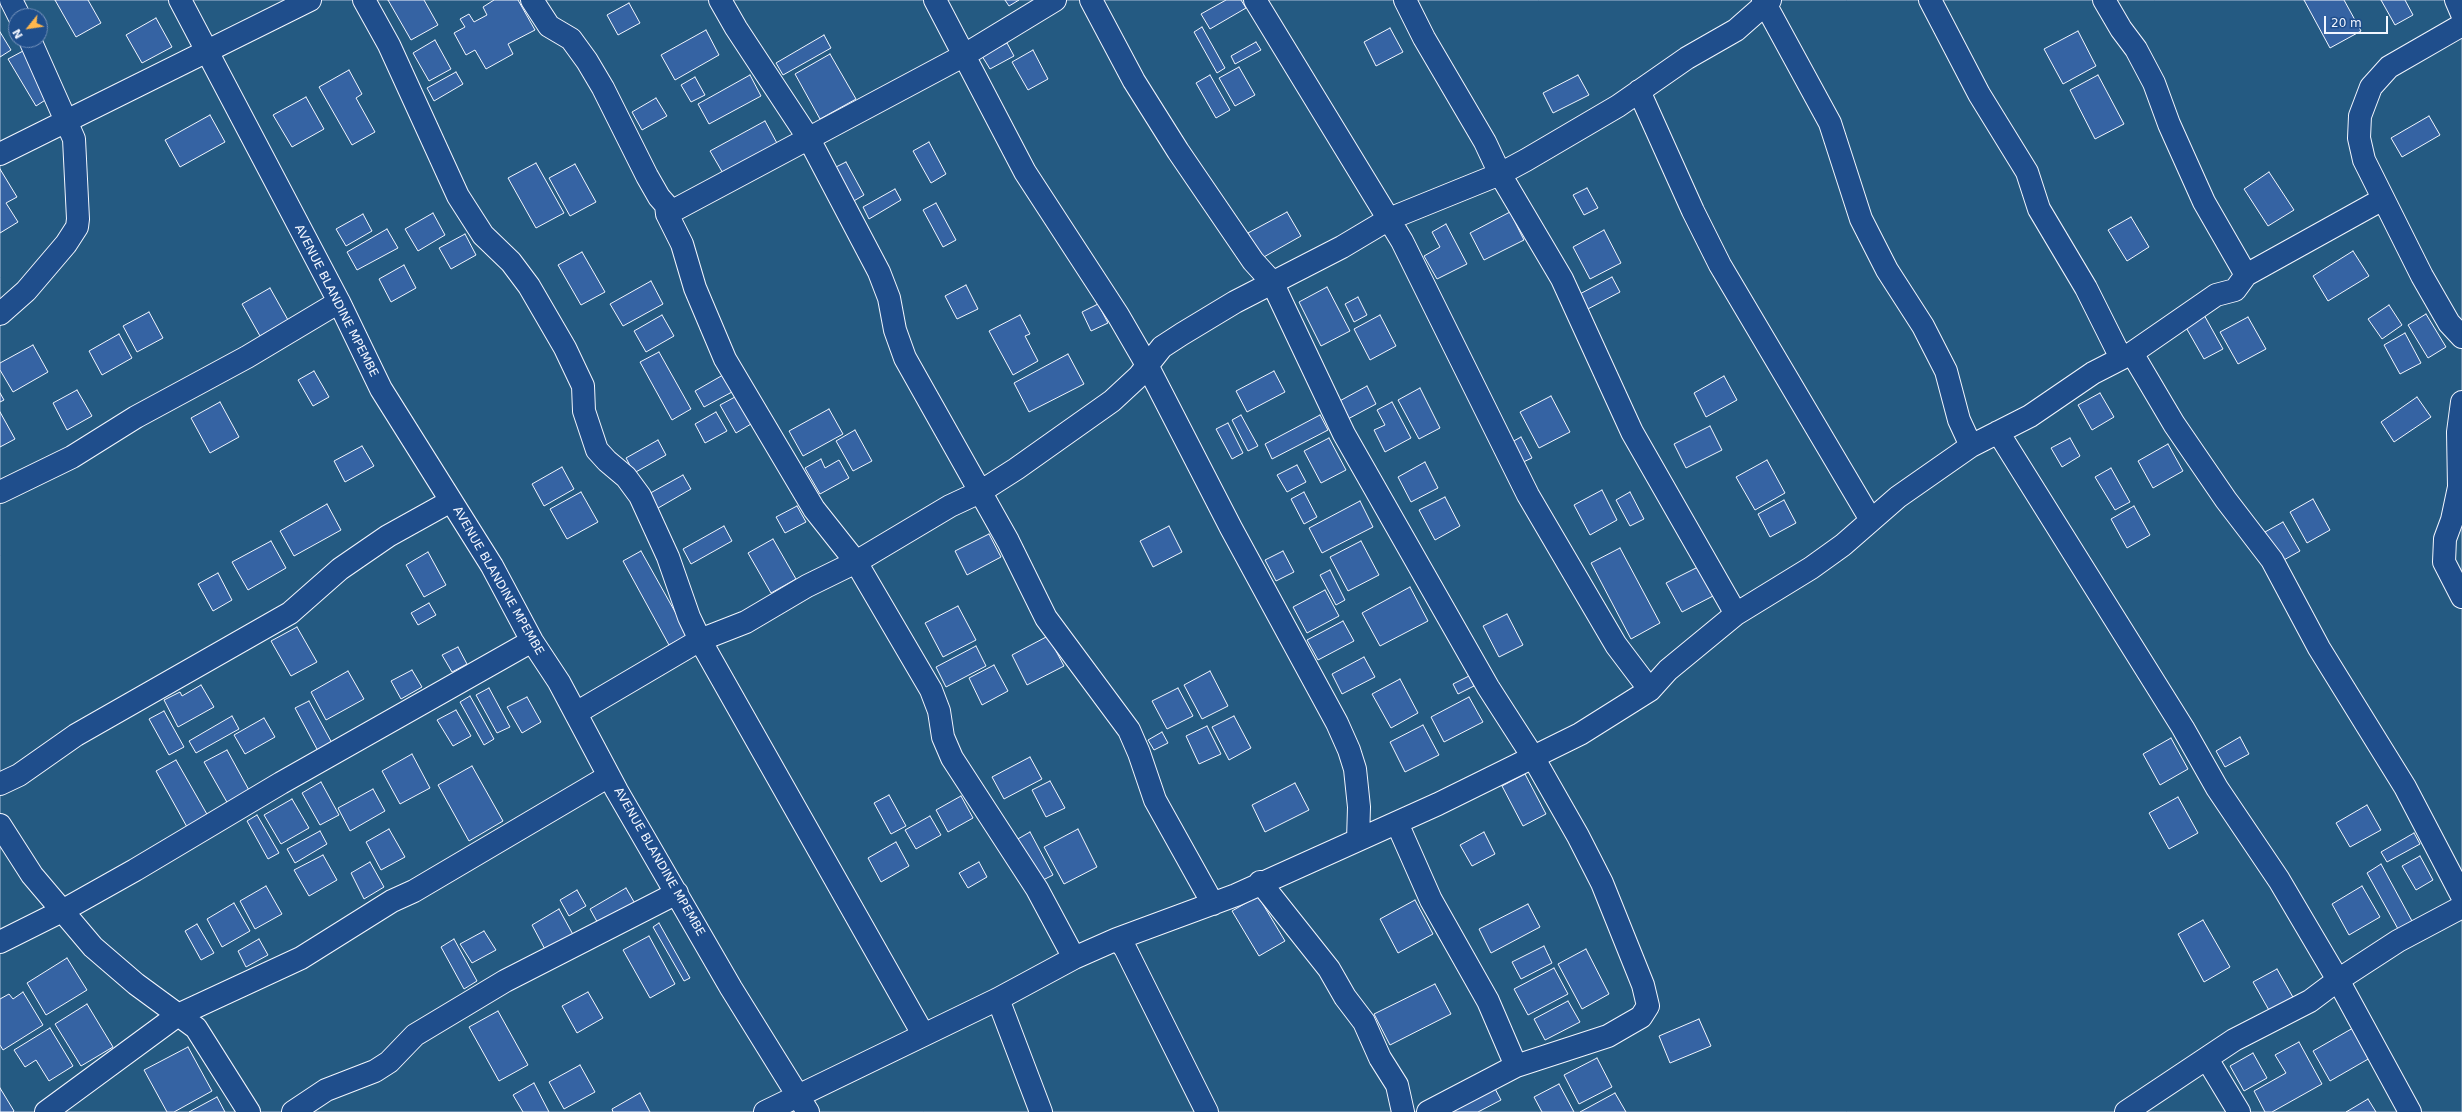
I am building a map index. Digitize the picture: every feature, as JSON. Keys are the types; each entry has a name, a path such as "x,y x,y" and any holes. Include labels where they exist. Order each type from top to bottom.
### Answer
{"street":[{"name":"AVENUE BLANDINE MPEMBE","path":"180,0 339,302 381,389 492,566 532,641 576,713 609,776 731,988 803,1103"},
{"path":"0,154 310,0"},
{"path":"364,0 388,45 447,177 470,218 483,235 511,262 529,286 568,354 583,386 584,411 597,450 607,461 626,477 640,496 665,550 688,617 700,640 923,1034"},
{"path":"532,0 549,26 572,39 603,88 647,176 659,197 666,205 667,214 682,244 695,288 725,359 814,509 856,562 931,690 939,711 943,737 952,758 1037,889 1074,958"},
{"path":"720,0 736,28 809,139 879,272 889,298 895,330 906,358 1008,541 1046,618 1129,730 1139,753 1155,800 1213,904"},
{"path":"935,0 1025,172 1118,315 1147,365 1349,750 1357,786 1358,840"},
{"path":"667,214 963,56 1055,0"},
{"path":"1091,0 1134,81 1178,151 1253,261 1272,282 1344,434 1488,687 1533,757 1602,883 1643,985 1648,1006 1641,1017 1608,1036 1516,1066 1428,1112"},
{"path":"1255,0 1389,219 1528,494 1616,645 1650,690"},
{"path":"1405,0 1424,38 1485,142 1500,174 1562,279 1632,432 1736,614"},
{"path":"1930,0 1979,94 2027,172 2039,209 2126,355 2226,500 2272,560 2319,648 2405,787 2462,896"},
{"path":"2104,0 2121,29 2136,49 2154,83 2169,124 2204,202 2246,275"},
{"path":"2456,0 2462,14"},
{"path":"576,713 700,640 746,622 807,586 856,562 950,506 980,492 1016,469 1126,390 1147,365 1169,343 1272,282 1342,247 1389,219 1500,174 1593,122 1687,58 1736,30 1766,2 1830,123 1861,219 1887,270 1923,326 1946,371 1959,420 1971,446"},
{"path":"2462,25 2388,67 2371,87 2360,116 2359,138 2364,160 2422,276 2449,324 2462,337"},
{"path":"0,314 26,291 66,244 77,227 78,193 74,139 68,121 34,48"},
{"path":"1639,91 1693,211 1720,265 1871,520"},
{"path":"764,1112 803,1103 923,1034 998,999 1074,958 1117,939 1213,904 1358,840 1580,734 1650,690 1668,670 1736,614 1811,568 1843,545 1898,497 1971,446 2030,416 2093,373 2126,355 2216,295 2235,290 2246,275 2383,200"},
{"path":"0,492 72,457 136,417 247,357 339,302"},
{"path":"2462,402 2458,432 2458,487 2452,520 2445,539 2444,562 2462,598"},
{"path":"1998,432 2183,728 2217,788 2279,880 2338,980 2410,1112"},
{"path":"0,784 19,774 89,727 290,612 340,569 388,536 451,501"},
{"path":"0,942 62,911 281,783 532,641"},
{"path":"46,1112 178,1015 301,958 392,901 414,891 609,776"},
{"path":"1397,822 1431,900 1488,1001 1516,1066"},
{"path":"0,825 32,875 98,952 136,984 196,1028 249,1112"},
{"path":"1260,882 1328,969 1345,997 1364,1022 1380,1058 1397,1085 1403,1112"},
{"path":"293,1112 326,1090 375,1071 389,1062 415,1035 505,981 677,892"},
{"path":"2126,1112 2234,1040 2310,1001 2338,980 2398,941 2462,907"},
{"path":"1117,939 1125,948 1207,1112"},
{"path":"998,999 1041,1112"},
{"path":"2207,1058 2239,1112"}],"shaded area":[{"path":"0,0 2462,0 2462,1112 0,1112"}],"building":[{"path":"55,0 88,0 101,23 76,37"},
{"path":"388,0 424,0 438,25 411,40"},
{"path":"494,0 518,0 535,30 508,44 513,54 486,69 475,50 466,55 454,33 465,27 460,19 469,14 474,22 487,15 483,7"},
{"path":"1005,0 1019,0 1009,6"},
{"path":"1226,0 1241,0 1246,8 1210,29 1201,14"},
{"path":"2304,0 2344,0 2361,31 2330,48"},
{"path":"2381,0 2405,0 2413,15 2395,25"},
{"path":"629,3 640,23 618,35 607,15"},
{"path":"156,18 172,47 142,63 126,35"},
{"path":"1202,27 1225,68 1217,73 1194,32"},
{"path":"1390,28 1403,52 1376,66 1364,42"},
{"path":"706,30 719,55 675,80 661,55"},
{"path":"2078,31 2096,66 2063,84 2044,49"},
{"path":"0,32 8,45 8,48 11,50 0,57"},
{"path":"824,35 831,48 783,75 776,63"},
{"path":"435,40 451,69 429,81 413,53"},
{"path":"1256,42 1261,50 1235,64 1231,56"},
{"path":"1007,43 1014,56 990,69 982,56"},
{"path":"1033,50 1048,79 1028,90 1012,62"},
{"path":"23,51 50,97 36,106 8,59"},
{"path":"830,54 856,99 820,119 795,74"},
{"path":"1239,67 1255,95 1235,106 1219,78"},
{"path":"349,70 362,94 356,98 375,132 352,145 319,87"},
{"path":"456,72 463,84 434,101 427,88"},
{"path":"750,75 761,96 709,124 698,104"},
{"path":"1210,75 1230,110 1216,118 1196,83"},
{"path":"1578,75 1589,95 1553,113 1543,93"},
{"path":"2098,75 2124,124 2095,139 2070,90"},
{"path":"695,77 705,95 691,102 681,85"},
{"path":"306,97 324,129 292,147 273,115"},
{"path":"656,98 667,116 642,130 632,112"},
{"path":"210,115 225,142 180,167 165,140"},
{"path":"2429,116 2440,135 2402,157 2391,138"},
{"path":"765,121 778,145 724,175 710,151"},
{"path":"929,142 946,174 931,183 913,151"},
{"path":"846,162 864,195 852,202 834,168"},
{"path":"536,163 564,213 536,228 508,178"},
{"path":"575,164 596,202 570,216 549,178"},
{"path":"0,169 17,197 6,203 18,222 0,233"},
{"path":"2269,172 2294,210 2268,226 2244,189"},
{"path":"1587,188 1598,208 1584,215 1573,195"},
{"path":"895,189 901,200 869,219 863,207"},
{"path":"936,203 956,240 943,247 923,210"},
{"path":"1287,212 1301,236 1262,258 1248,233"},
{"path":"1510,212 1524,240 1484,260 1470,233"},
{"path":"433,213 445,235 418,251 405,229"},
{"path":"363,214 372,231 346,246 336,229"},
{"path":"2131,217 2149,247 2127,261 2108,230"},
{"path":"1446,224 1467,264 1437,279 1424,256 1440,247 1432,232"},
{"path":"387,229 398,248 357,270 347,252"},
{"path":"1604,230 1621,263 1590,279 1573,247"},
{"path":"465,234 476,255 451,269 439,248"},
{"path":"2353,251 2369,276 2328,301 2313,276"},
{"path":"582,252 605,292 581,305 558,265"},
{"path":"404,265 416,288 391,302 379,279"},
{"path":"1612,277 1620,292 1584,311 1576,296"},
{"path":"651,281 663,304 623,326 610,304"},
{"path":"966,285 978,309 957,319 945,296"},
{"path":"1327,287 1350,331 1321,346 1299,302"},
{"path":"270,288 288,320 260,336 242,304"},
{"path":"1358,297 1367,315 1354,322 1345,304"},
{"path":"1098,304 1108,323 1091,331 1082,312"},
{"path":"2389,305 2402,325 2382,339 2368,319"},
{"path":"149,312 163,338 137,352 123,326"},
{"path":"2203,313 2223,349 2204,359 2184,324"},
{"path":"2426,314 2446,347 2428,358 2408,325"},
{"path":"662,315 674,336 646,352 634,331"},
{"path":"1020,315 1030,334 1025,336 1038,361 1013,375 989,331"},
{"path":"1380,315 1396,346 1370,360 1354,329"},
{"path":"2248,317 2266,349 2238,364 2220,332"},
{"path":"2405,333 2421,363 2400,374 2384,345"},
{"path":"119,334 132,358 102,375 89,351"},
{"path":"33,345 48,372 13,392 0,370 0,363"},
{"path":"659,352 691,409 672,420 640,362"},
{"path":"1068,354 1084,384 1029,412 1014,383"},
{"path":"314,371 329,397 313,406 298,380"},
{"path":"1274,371 1285,392 1247,412 1236,391"},
{"path":"723,375 732,392 704,407 695,391"},
{"path":"1724,376 1737,400 1706,417 1694,393"},
{"path":"1367,386 1376,404 1346,420 1336,403"},
{"path":"1420,388 1440,428 1419,439 1398,400"},
{"path":"77,390 92,416 67,430 53,403"},
{"path":"0,393 4,400 0,402"},
{"path":"2100,393 2114,417 2092,430 2078,405"},
{"path":"1551,396 1570,432 1539,448 1520,412"},
{"path":"735,397 751,424 736,433 720,405"},
{"path":"2417,397 2431,417 2394,442 2381,422"},
{"path":"220,402 239,437 210,453 191,418"},
{"path":"1392,402 1411,438 1385,452 1374,430 1385,425 1377,410"},
{"path":"829,409 843,434 803,456 789,431"},
{"path":"0,412 15,439 0,447"},
{"path":"716,412 727,431 705,443 695,424"},
{"path":"1241,415 1258,446 1248,451 1232,420"},
{"path":"1320,415 1328,430 1272,459 1265,444"},
{"path":"1228,423 1243,453 1232,459 1216,429"},
{"path":"1710,426 1722,450 1686,468 1674,444"},
{"path":"855,430 872,461 853,471 836,441"},
{"path":"1521,437 1532,458 1521,463 1510,443"},
{"path":"1329,438 1346,470 1321,483 1304,451"},
{"path":"2070,438 2080,456 2062,467 2051,448"},
{"path":"658,440 666,455 634,473 626,458"},
{"path":"2168,444 2183,471 2153,488 2138,461"},
{"path":"362,446 374,466 345,482 334,461"},
{"path":"821,459 825,468 839,460 849,478 820,494 805,468"},
{"path":"1767,460 1785,493 1755,510 1736,477"},
{"path":"1425,462 1438,488 1411,502 1398,477"},
{"path":"1297,465 1306,482 1287,492 1277,475"},
{"path":"562,467 574,489 544,506 532,484"},
{"path":"2111,468 2130,502 2115,510 2095,477"},
{"path":"683,475 691,489 653,511 645,496"},
{"path":"1602,490 1617,520 1590,535 1574,505"},
{"path":"581,492 598,522 567,539 550,509"},
{"path":"1304,492 1317,517 1304,524 1291,499"},
{"path":"1630,492 1644,519 1630,526 1616,500"},
{"path":"1445,497 1460,526 1435,540 1419,510"},
{"path":"2313,499 2330,530 2307,543 2290,512"},
{"path":"1784,500 1796,523 1770,537 1758,514"},
{"path":"1360,501 1373,527 1322,553 1309,528"},
{"path":"327,504 341,530 294,556 280,531"},
{"path":"797,506 806,522 785,533 776,517"},
{"path":"2134,506 2150,535 2127,548 2111,519"},
{"path":"2283,522 2300,551 2282,561 2265,532"},
{"path":"724,526 732,541 691,564 683,549"},
{"path":"1169,526 1182,552 1153,567 1140,541"},
{"path":"989,534 1001,557 967,575 955,551"},
{"path":"773,539 796,579 771,593 748,553"},
{"path":"271,541 286,568 248,590 232,562"},
{"path":"1361,541 1379,575 1348,591 1330,557"},
{"path":"1620,548 1660,623 1631,639 1591,563"},
{"path":"641,551 688,635 669,645 623,561"},
{"path":"1283,551 1294,572 1276,581 1265,560"},
{"path":"428,552 446,585 424,597 406,565"},
{"path":"1698,567 1713,596 1682,612 1666,583"},
{"path":"1330,570 1345,600 1336,605 1320,575"},
{"path":"218,573 232,600 213,611 198,584"},
{"path":"1410,587 1428,621 1380,646 1362,613"},
{"path":"1325,590 1339,616 1307,633 1293,607"},
{"path":"429,603 436,615 418,625 411,613"},
{"path":"958,606 976,640 943,657 925,623"},
{"path":"1507,614 1523,645 1499,657 1483,626"},
{"path":"1343,621 1354,641 1318,660 1307,640"},
{"path":"297,627 317,662 291,676 271,641"},
{"path":"1048,636 1064,666 1027,685 1012,655"},
{"path":"976,646 986,666 946,687 936,667"},
{"path":"458,647 467,664 452,672 442,655"},
{"path":"1364,657 1375,677 1342,694 1332,674"},
{"path":"994,665 1008,691 982,705 969,678"},
{"path":"412,670 422,687 401,699 391,681"},
{"path":"348,671 364,699 326,720 311,692"},
{"path":"1210,671 1228,706 1202,719 1184,685"},
{"path":"1469,676 1474,686 1458,694 1453,684"},
{"path":"1400,679 1418,713 1391,728 1372,694"},
{"path":"201,685 214,707 178,727 164,700 180,692 182,696"},
{"path":"489,688 510,727 497,733 476,695"},
{"path":"1178,688 1193,716 1167,729 1152,701"},
{"path":"470,696 494,739 484,745 460,702"},
{"path":"527,697 541,722 522,733 507,707"},
{"path":"1469,697 1483,722 1444,742 1431,717"},
{"path":"309,701 332,743 318,751 295,708"},
{"path":"456,710 471,736 453,746 437,720"},
{"path":"164,711 184,747 169,755 149,719"},
{"path":"232,716 239,729 196,753 189,741"},
{"path":"1234,716 1251,748 1229,760 1212,727"},
{"path":"264,718 275,737 245,754 234,735"},
{"path":"1423,725 1439,755 1405,772 1390,742"},
{"path":"1207,726 1221,754 1199,764 1186,736"},
{"path":"1162,732 1168,743 1154,750 1148,740"},
{"path":"2240,737 2249,754 2225,767 2216,751"},
{"path":"2171,738 2188,769 2160,785 2143,754"},
{"path":"227,750 250,792 228,804 204,762"},
{"path":"412,754 430,788 400,804 382,771"},
{"path":"1030,757 1042,779 1004,799 992,777"},
{"path":"176,760 208,816 187,827 156,771"},
{"path":"472,766 503,821 469,841 438,785"},
{"path":"1525,774 1546,814 1523,826 1502,786"},
{"path":"1050,781 1065,808 1046,817 1032,790"},
{"path":"321,782 339,815 320,825 302,793"},
{"path":"1295,783 1309,810 1265,832 1252,805"},
{"path":"373,789 385,811 350,831 338,808"},
{"path":"889,795 906,826 891,834 874,803"},
{"path":"961,796 973,818 948,832 936,810"},
{"path":"2178,797 2198,833 2169,849 2149,813"},
{"path":"292,799 309,828 281,844 264,815"},
{"path":"2367,805 2381,830 2350,847 2336,823"},
{"path":"257,815 279,853 268,859 247,821"},
{"path":"930,816 941,835 916,849 905,830"},
{"path":"389,829 405,857 381,870 366,842"},
{"path":"1078,829 1097,867 1064,884 1044,847"},
{"path":"320,831 327,844 295,863 287,849"},
{"path":"1030,832 1053,875 1039,882 1016,840"},
{"path":"1484,832 1495,854 1472,866 1460,845"},
{"path":"2414,833 2420,844 2387,862 2381,852"},
{"path":"896,842 909,866 881,882 868,858"},
{"path":"323,855 337,880 309,896 294,870"},
{"path":"2420,856 2433,880 2416,890 2402,866"},
{"path":"370,862 384,887 364,899 351,873"},
{"path":"979,862 987,877 968,888 959,873"},
{"path":"2381,864 2412,921 2398,929 2367,873"},
{"path":"266,886 282,914 255,929 240,901"},
{"path":"2362,886 2380,917 2349,935 2332,904"},
{"path":"626,888 637,907 600,927 590,909"},
{"path":"577,890 586,906 569,916 560,900"},
{"path":"1258,896 1285,941 1259,956 1232,911"},
{"path":"1415,900 1433,934 1398,953 1380,919"},
{"path":"234,903 250,931 222,947 207,919"},
{"path":"1528,904 1540,927 1491,953 1479,929"},
{"path":"559,909 576,940 548,955 532,925"},
{"path":"2203,920 2230,967 2204,982 2178,934"},
{"path":"659,923 690,978 684,981 653,927"},
{"path":"197,924 214,953 201,960 185,931"},
{"path":"484,931 496,950 472,963 460,944"},
{"path":"649,936 675,984 650,998 623,950"},
{"path":"259,939 268,955 246,967 238,951"},
{"path":"454,939 477,981 464,989 441,947"},
{"path":"1544,946 1552,963 1521,979 1512,962"},
{"path":"1586,949 1609,994 1582,1009 1558,964"},
{"path":"67,958 87,990 46,1015 27,983"},
{"path":"1554,968 1568,994 1528,1015 1514,989"},
{"path":"2277,969 2294,999 2270,1012 2253,982"},
{"path":"1435,984 1451,1014 1390,1045 1374,1014"},
{"path":"23,992 43,1025 3,1050 0,1045 0,999 9,994 13,999"},
{"path":"588,992 603,1018 577,1033 562,1006"},
{"path":"1568,1001 1580,1022 1545,1040 1534,1019"},
{"path":"87,1004 113,1047 81,1066 55,1024"},
{"path":"498,1011 528,1065 499,1081 469,1027"},
{"path":"1699,1019 1711,1046 1670,1063 1659,1036"},
{"path":"50,1028 73,1066 49,1081 36,1060 25,1067 14,1050"},
{"path":"2353,1028 2370,1058 2330,1081 2313,1051"},
{"path":"2299,1042 2322,1084 2272,1112 2265,1112 2254,1091 2286,1073 2275,1055"},
{"path":"188,1047 212,1091 174,1112 167,1112 144,1070"},
{"path":"2253,1053 2267,1078 2244,1091 2230,1066"},
{"path":"1597,1058 1612,1087 1579,1104 1564,1075"},
{"path":"580,1065 595,1092 564,1109 549,1082"},
{"path":"534,1083 549,1112 523,1112 513,1095"},
{"path":"1492,1083 1501,1100 1478,1112 1437,1112"},
{"path":"1559,1084 1574,1112 1542,1112 1534,1097"},
{"path":"0,1088 14,1111 13,1112 0,1112"},
{"path":"640,1093 650,1112 613,1112 612,1109"},
{"path":"1615,1093 1626,1112 1580,1112"},
{"path":"217,1097 225,1112 189,1112"},
{"path":"2368,1099 2376,1112 2346,1112"}]}
